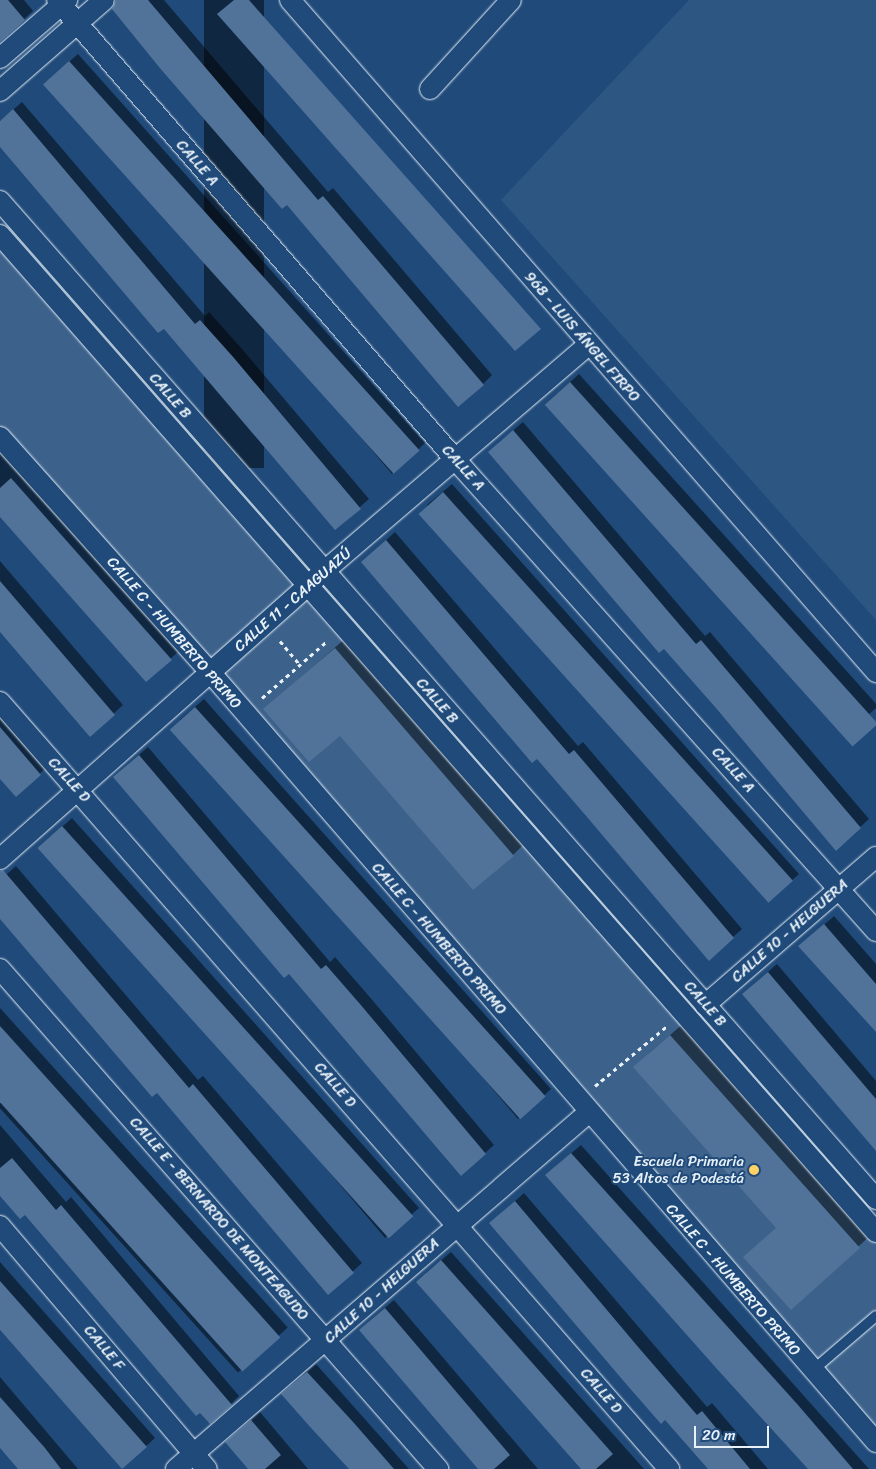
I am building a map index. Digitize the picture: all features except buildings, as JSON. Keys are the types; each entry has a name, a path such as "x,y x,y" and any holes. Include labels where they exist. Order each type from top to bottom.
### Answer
{"street":[{"path":"0,91 104,0"},
{"name":"968 - LUIS ÁNGEL FIRPO","path":"290,0 876,672"},
{"path":"430,89 511,0"},
{"path":"0,58 62,2"},
{"name":"CALLE A","path":"62,2 76,24 454,458 876,931"},
{"name":"CALLE B","path":"0,201 324,573 876,1198"},
{"name":"CALLE B","path":"0,235 343,628 684,1012 876,1232"},
{"name":"CALLE 11 - CAAGUAZÚ","path":"0,859 307,586 589,344"},
{"name":"CALLE C - HUMBERTO PRIMO","path":"0,437 210,672 583,1107 876,1442"},
{"name":"CALLE D","path":"0,702 79,790 668,1469"},
{"name":"CALLE 10 - HELGUERA","path":"705,1005 876,857"},
{"name":"CALLE E - BERNARDO DE MONTEAGUDO","path":"0,969 438,1469"},
{"name":"CALLE 10 - HELGUERA","path":"176,1469 326,1342 583,1107"},
{"name":"CALLE F","path":"0,1226 207,1469"}],"lane":[{"path":"812,1371 876,1316"}],"path":[{"path":"266,624 300,665"},
{"path":"244,712 343,628"},
{"path":"583,1107 684,1012"}],"shaded area":[{"path":"689,0 876,0 876,620 501,200"},
{"path":"0,235 876,1232 876,1442 0,437"}],"place":[{"name":"Escuela Primaria 53 Altos de Podestá","path":"754,1170"}]}
